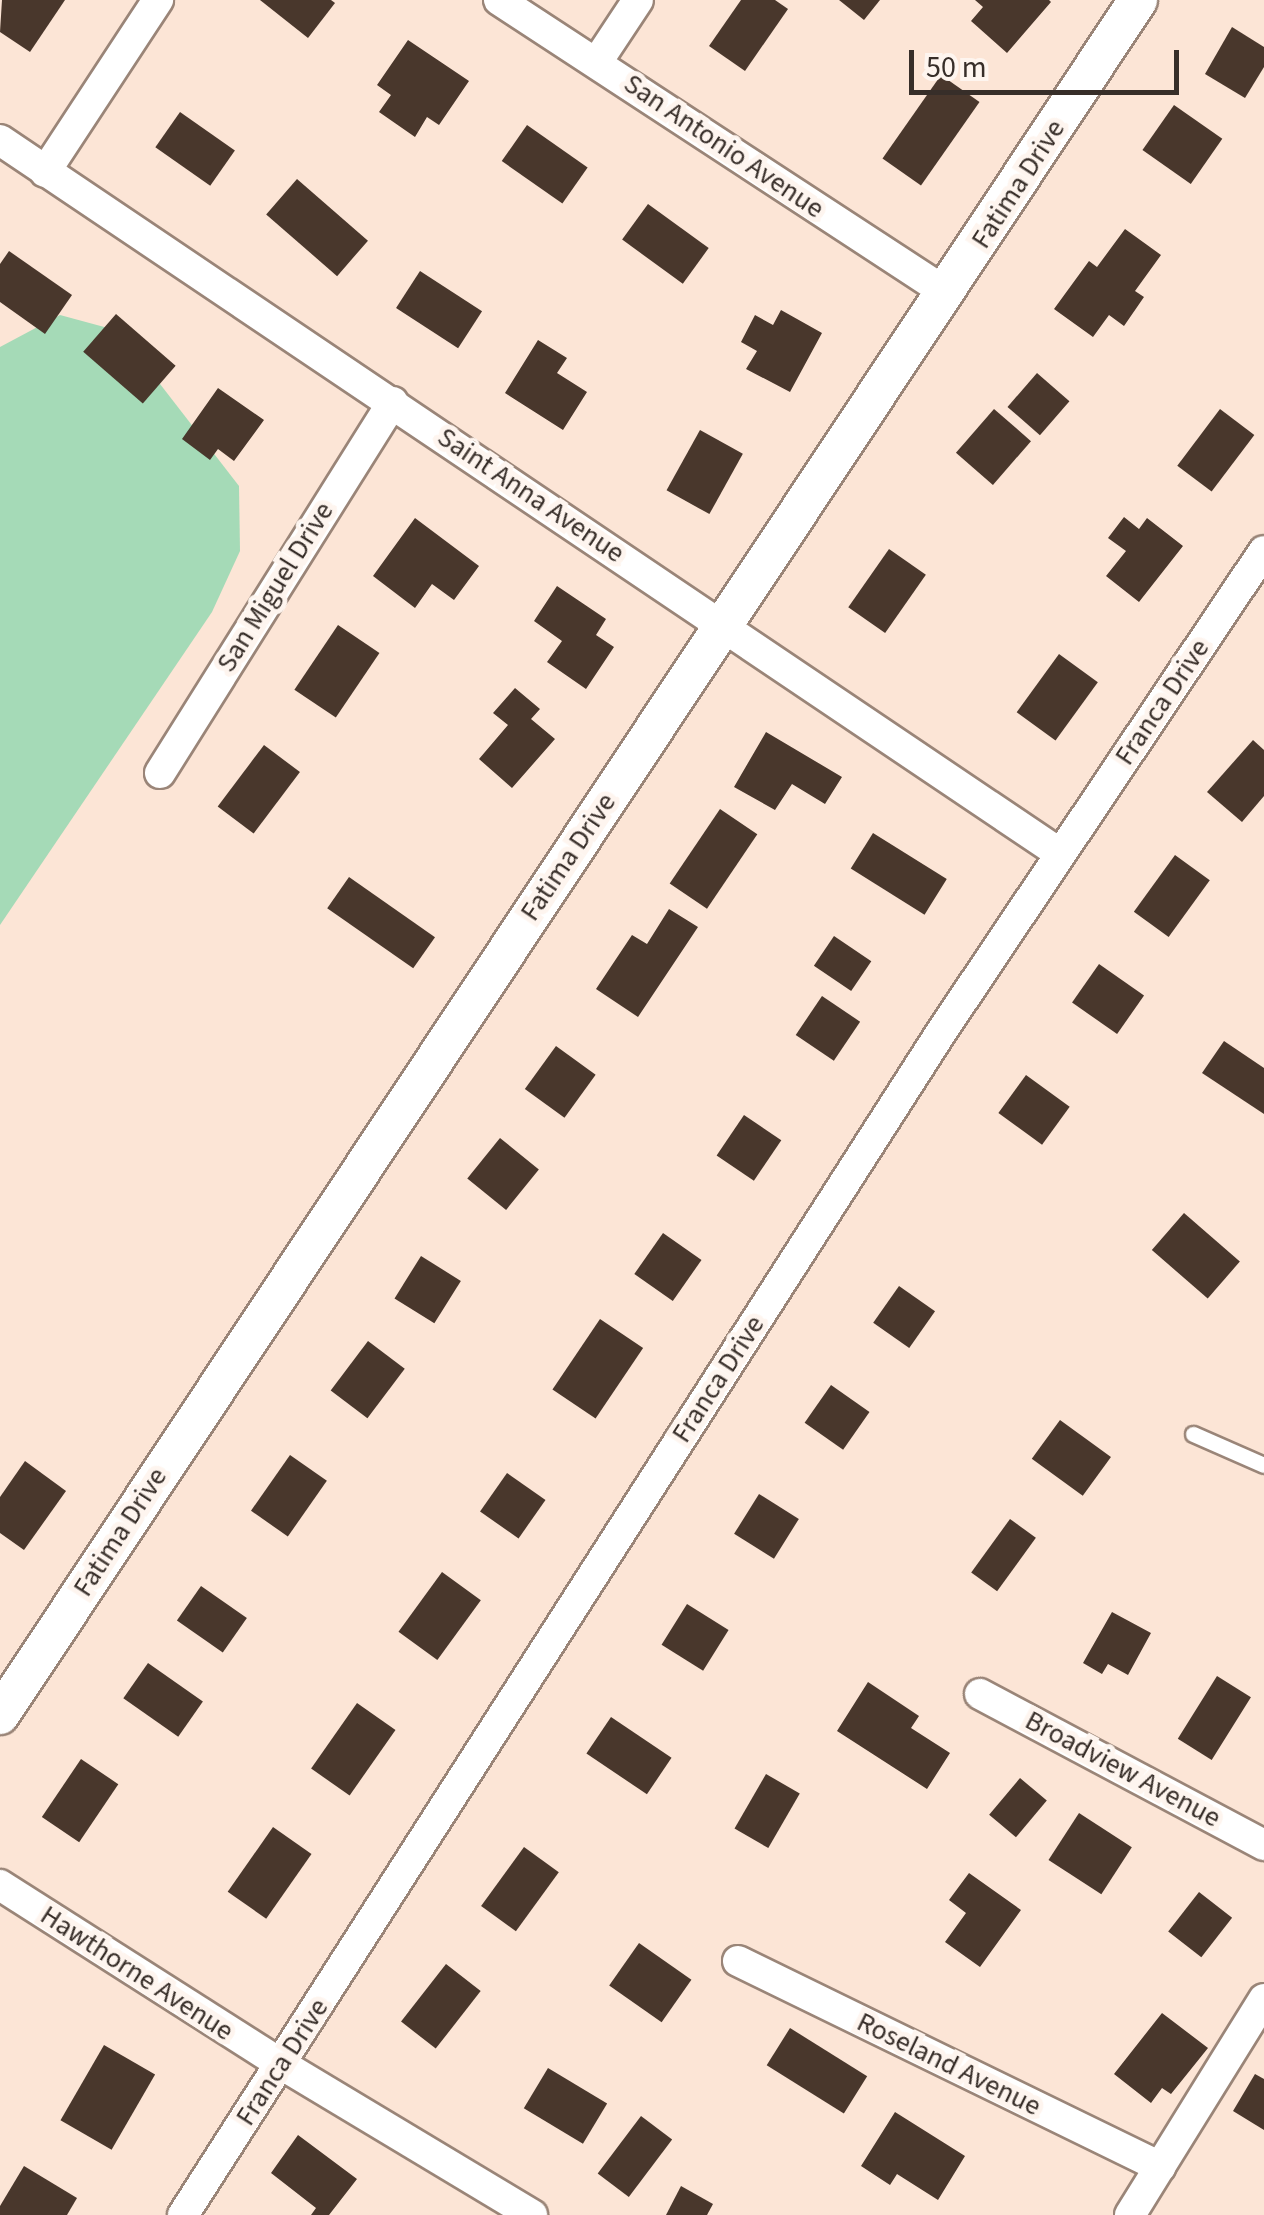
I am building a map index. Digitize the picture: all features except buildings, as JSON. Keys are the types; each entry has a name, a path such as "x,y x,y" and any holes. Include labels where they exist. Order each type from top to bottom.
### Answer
{"street":[{"path":"44,172 158,0"},
{"name":"San Antonio Avenue","path":"499,0 947,294"},
{"path":"597,62 638,0"},
{"name":"Fatima Drive","path":"0,1715 947,294 1138,0"},
{"name":"Saint Anna Avenue","path":"0,140 1059,853"},
{"name":"San Miguel Drive","path":"160,773 393,402"},
{"name":"Franca Drive","path":"184,2215 1059,853 1264,551"},
{"name":"Broadview Avenue","path":"980,1694 1264,1845"},
{"name":"Hawthorne Avenue","path":"0,1885 281,2064 532,2215"},
{"name":"Roseland Avenue","path":"738,1961 1160,2167"},
{"path":"1130,2215 1264,1999"}],"lane":[{"path":"1193,1434 1264,1465"}],"green space":[{"path":"60,315 119,331 239,486 240,551 212,612 0,925 0,347"}]}
